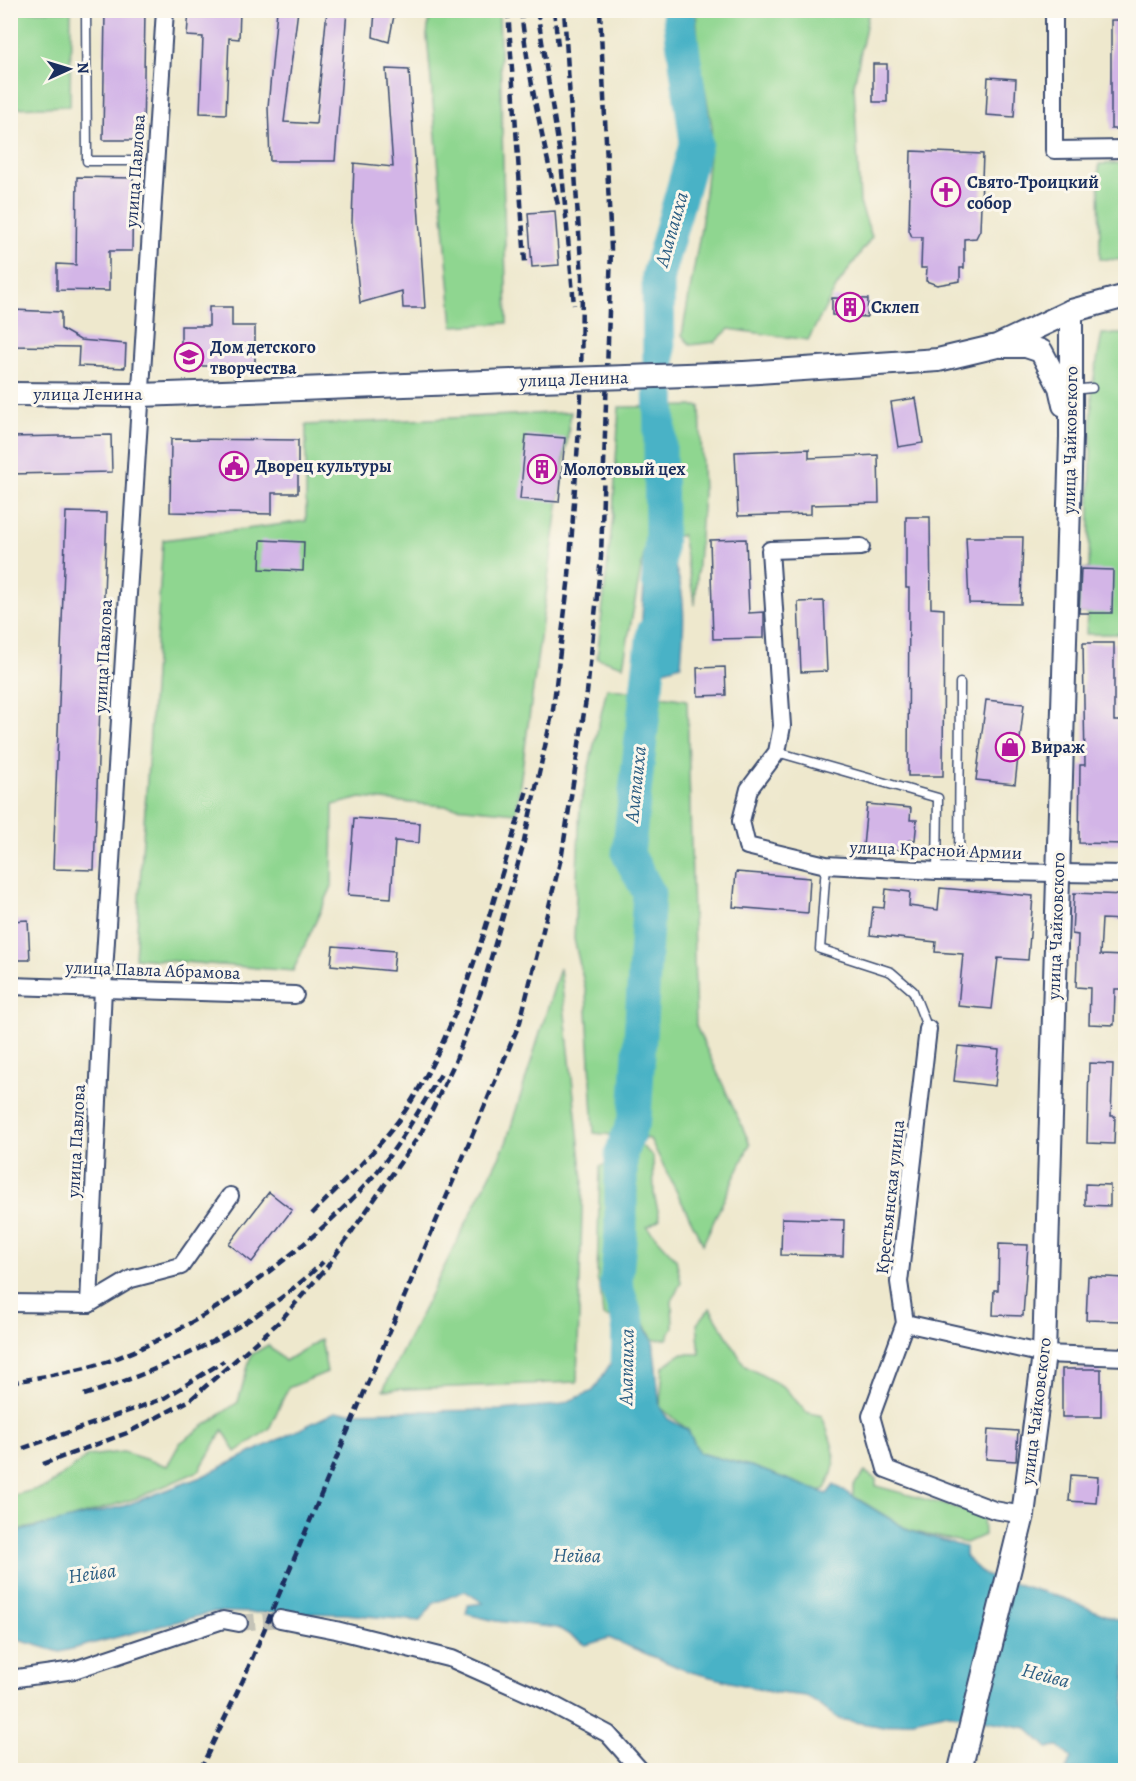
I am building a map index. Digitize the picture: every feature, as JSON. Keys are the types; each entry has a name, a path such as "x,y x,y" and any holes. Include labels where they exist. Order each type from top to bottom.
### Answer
{"main road":[{"name":"улица Ленина","path":"10,394 141,395 744,373 938,360 998,346 1071,311 1125,296"},
{"name":"улица Чайковского","path":"960,1770 1018,1540 1044,1354 1071,437 1082,389 1071,311"},
{"path":"998,346 1026,346 1041,351 1060,387 1071,437"}],"street":[{"name":"улица Павлова","path":"89,1304 103,988 132,502 141,395 165,10"},
{"path":"1054,10 1054,150 1125,149"},
{"path":"777,752 782,726 770,550 861,547"},
{"name":"улица Красной Армии","path":"777,752 748,789 741,821 747,846 826,865 938,871 1125,874"},
{"name":"улица Павла Абрамова","path":"10,986 295,995"},
{"name":"Крестьянская улица","path":"928,1029 899,1282 904,1323 871,1416 886,1469 994,1510 1023,1515"},
{"path":"10,1303 89,1304 131,1279 181,1266 230,1196"},
{"path":"904,1323 1044,1354 1125,1357"},
{"path":"280,1619 336,1630 452,1659 546,1701 608,1734 640,1770"},
{"path":"10,1679 74,1670 223,1620 239,1623"}],"lane":[{"path":"86,10 87,161 141,161"},
{"path":"959,871 960,683"},
{"path":"777,752 938,798 938,871"},
{"path":"826,865 820,949 891,972 913,991 928,1029"}],"green space":[{"path":"10,11 71,11 70,106 11,108"},
{"path":"430,11 499,11 507,323 453,326 427,36"},
{"path":"696,11 869,11 854,85 860,203 872,237 837,286 808,340 729,329 715,342 690,345 682,335 701,228 712,127 699,57"},
{"path":"1125,163 1125,260 1100,259 1099,164"},
{"path":"1102,334 1125,334 1125,634 1086,634 1087,613 1074,613 1076,569 1089,569 1092,388"},
{"path":"700,406 703,495 695,605 682,535 645,547 623,666 597,658 613,516 619,407"},
{"path":"571,412 516,813 361,798 333,805 332,886 293,971 135,958 163,540 306,521 306,425"},
{"path":"607,688 687,700 696,1026 750,1144 703,1244 650,1139 594,1133 586,992 574,939 580,806"},
{"path":"560,968 583,1179 577,1382 383,1390 506,1143"},
{"path":"636,1141 653,1156 654,1194 660,1219 647,1227 676,1259 681,1282 672,1301 673,1327 667,1339 653,1340 621,1282 627,1269 627,1196 637,1192 626,1170 626,1147"},
{"path":"609,1164 607,1279 618,1315 617,1320 603,1316 597,1279 600,1166"},
{"path":"710,1308 745,1366 784,1387 806,1412 822,1416 834,1452 833,1469 825,1489 818,1491 754,1467 699,1453 688,1430 660,1407 663,1367 681,1354 700,1354 697,1324"},
{"path":"321,1339 327,1372 288,1388 269,1429 236,1452 223,1430 199,1471 137,1498 60,1522 11,1531 11,1496 48,1486 88,1456 123,1452 167,1466 180,1443 238,1402 251,1355 268,1345 285,1361"},
{"path":"865,1472 876,1479 876,1486 983,1515 984,1535 966,1543 910,1531 853,1496 853,1486"}],"water":[{"path":"661,536 676,569 683,599 681,665 648,675 639,663 644,586"},
{"name":"Нейва","path":"628,1322 643,1325 653,1340 660,1407 668,1419 688,1430 699,1453 754,1467 827,1494 834,1485 910,1531 965,1547 965,1556 983,1574 1063,1598 1125,1623 1125,1770 1066,1770 1071,1758 1059,1747 1048,1748 1027,1728 944,1713 883,1727 839,1719 806,1696 770,1692 687,1671 609,1638 586,1645 558,1628 496,1621 466,1614 468,1605 483,1603 465,1591 434,1603 420,1621 345,1614 214,1612 60,1652 11,1638 11,1533 124,1506 201,1477 335,1412 500,1410 559,1405 593,1391 616,1355 615,1325"}],"building":[{"path":"105,10 145,10 143,140 103,140"},
{"path":"189,10 240,11 239,39 229,38 226,114 200,113 203,37 187,36"},
{"path":"277,10 298,10 284,122 316,124 327,10 347,10 335,161 270,161 268,107"},
{"path":"375,10 395,10 389,42 373,37"},
{"path":"1111,20 1125,20 1125,129 1111,129"},
{"path":"873,64 887,64 887,102 873,102"},
{"path":"386,69 409,70 425,308 403,308 402,291 360,303 352,222 354,163 393,167"},
{"path":"988,77 1016,79 1014,117 986,115"},
{"name":"Свято-Троицкий собор","path":"911,151 983,154 980,230 976,238 964,239 964,268 960,268 960,281 937,285 926,281 927,268 921,268 922,237 912,237 909,230"},
{"path":"77,177 133,178 132,251 109,251 109,291 57,290 57,264 76,265"},
{"path":"555,211 559,265 532,267 528,213"},
{"name":"Склеп","path":"832,298 868,299 867,317 832,315"},
{"path":"209,307 232,307 232,326 255,326 255,366 181,366 181,326 209,326"},
{"path":"12,310 61,312 61,329 80,340 126,344 125,367 122,367 125,368 78,366 79,347 11,346"},
{"path":"916,398 923,443 898,447 891,402"},
{"path":"111,435 112,472 10,474 10,437"},
{"name":"Молотовый цех","path":"526,435 565,438 559,502 520,499"},
{"name":"Дворец культуры","path":"171,439 298,440 298,493 272,493 272,514 170,512"},
{"path":"809,449 809,458 878,455 879,503 811,505 811,514 738,516 735,452"},
{"path":"66,512 107,513 94,870 53,869"},
{"path":"906,517 930,517 931,608 944,609 943,776 908,776 909,588 906,588"},
{"path":"966,537 1023,537 1021,604 969,603"},
{"path":"746,539 749,613 764,612 764,638 713,639 710,540"},
{"path":"261,540 304,542 303,571 260,569"},
{"path":"1081,569 1113,570 1112,613 1079,613"},
{"path":"824,601 827,671 801,672 798,602"},
{"path":"1083,643 1114,643 1114,721 1125,721 1125,844 1079,843 1080,765 1085,765"},
{"path":"725,667 726,695 698,696 697,668"},
{"path":"986,700 1024,704 1015,784 976,780"},
{"path":"867,804 911,808 910,820 917,820 915,840 909,840 908,851 863,847"},
{"path":"354,818 420,823 419,843 395,841 391,898 348,895"},
{"path":"736,872 810,878 808,913 733,907"},
{"path":"940,888 1033,896 1028,960 998,958 992,1009 958,1006 963,954 935,952 936,942 870,935 873,907 884,908 886,889 910,892 909,906 938,910"},
{"path":"1074,893 1125,895 1125,920 1102,919 1100,955 1125,956 1125,989 1115,989 1114,1025 1089,1024 1090,988 1076,987 1078,935 1072,934"},
{"path":"28,920 30,960 10,960 10,921"},
{"path":"333,946 395,951 393,971 331,965"},
{"path":"958,1046 999,1050 995,1086 954,1081"},
{"path":"1089,1063 1113,1064 1111,1116 1115,1116 1114,1144 1087,1143"},
{"path":"1085,1184 1110,1185 1110,1206 1085,1205"},
{"path":"269,1192 292,1210 252,1262 229,1244"},
{"path":"782,1218 844,1220 843,1256 781,1255"},
{"path":"999,1244 1028,1245 1023,1316 993,1315 994,1290 998,1290"},
{"path":"1088,1276 1124,1278 1123,1321 1086,1320"},
{"path":"1062,1369 1101,1369 1101,1417 1062,1417"},
{"path":"988,1429 1018,1431 1016,1461 986,1459"},
{"path":"1071,1475 1098,1477 1096,1503 1069,1501"}],"waterway":[{"name":"Алапаиха","path":"658,581 661,536 658,275 696,142 678,10"},
{"name":"Алапаиха","path":"627,1367 628,1322 616,1284 621,1232 621,1153 635,1117 649,893 628,854 653,632"}],"tunnel":[{"path":"239,1623 280,1619"}],"railway":[{"path":"508,10 525,262"},
{"path":"521,10 532,84 558,205"},
{"path":"537,10 561,161 574,305"},
{"path":"554,10 558,46"},
{"path":"43,1464 127,1433 190,1400 280,1321 327,1267 421,1133 455,1062 483,986 523,846 553,710 569,576 581,398 582,277 564,10"},
{"path":"200,1770 243,1680 520,1022 562,854 587,693 601,557 611,249 600,10"},
{"path":"312,1214 381,1143 401,1117 423,1081 443,1041 476,957 528,787"},
{"path":"10,1383 109,1361 180,1329 250,1286 314,1235 370,1180 399,1142 441,1074"},
{"path":"84,1395 148,1372 211,1342 270,1306 323,1262"},
{"path":"10,1453 165,1398 224,1361"}],"place":[{"name":"Свято-Троицкий собор","path":"946,192"},
{"name":"Склеп","path":"850,307"},
{"name":"Дом детского творчества","path":"189,357"},
{"name":"Дворец культуры","path":"234,466"},
{"name":"Молотовый цех","path":"542,469"},
{"name":"Вираж","path":"1010,747"}]}
